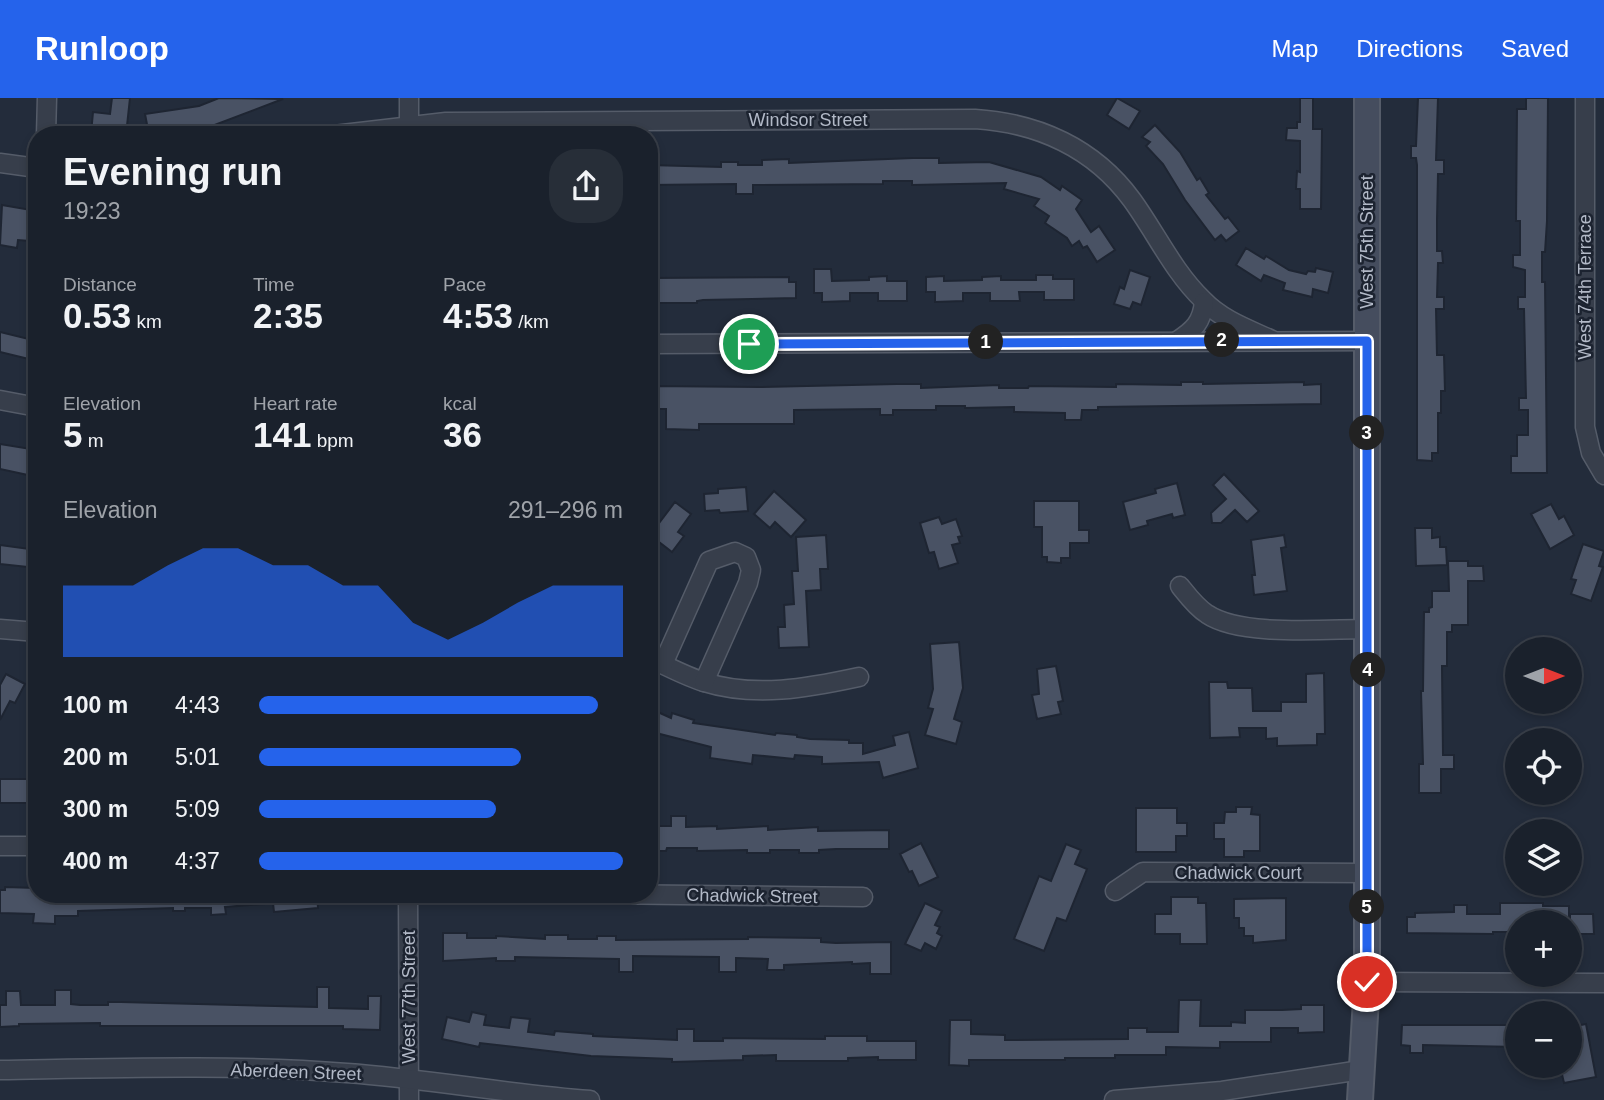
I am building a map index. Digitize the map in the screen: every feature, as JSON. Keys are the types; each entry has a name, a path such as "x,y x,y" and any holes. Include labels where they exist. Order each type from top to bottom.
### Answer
{"main road":[{"name":"West 75th Street","path":"1360,1100 1367,982 1367,98"}],"street":[{"path":"46,126 47,98"},
{"path":"409,98 409,126"},
{"name":"West 74th Terrace","path":"1585,98 1586,427 1591,453 1603,473"},
{"name":"Windsor Street","path":"430,126 446,122 961,119 997,120 1022,125 1055,136 1073,146 1114,178 1178,271 1204,302 1230,321 1272,340"},
{"path":"0,163 28,167"},
{"path":"1177,341 1197,326 1203,314 1204,302"},
{"path":"658,344 1367,341"},
{"path":"0,400 28,405"},
{"path":"658,657 709,561 735,552 746,557 751,570 748,583 704,682"},
{"path":"1180,586 1207,614 1224,623 1245,628 1368,629"},
{"path":"0,629 28,631"},
{"path":"658,662 704,682 746,688 796,690 859,677"},
{"path":"0,846 28,846"},
{"name":"Chadwick Court","path":"1115,891 1143,872 1367,873"},
{"name":"Chadwick Street","path":"658,895 863,897"},
{"name":"West 77th Street","path":"408,903 409,1100"},
{"path":"1367,982 1604,983"},
{"name":"Aberdeen Street","path":"0,1070 206,1068 343,1072 590,1100"},
{"path":"1114,1100 1223,1091 1361,1070"}],"building":[{"path":"112,98 130,98 127,126 92,126 93,112 110,114"},
{"path":"219,98 283,99 212,126 147,126 145,114 199,106"},
{"path":"1117,98 1140,111 1129,129 1107,115"},
{"path":"1300,98 1313,98 1313,129 1322,129 1321,209 1300,209 1300,189 1296,189 1297,171 1300,172 1300,141 1286,140 1287,128 1297,128 1297,122 1300,122"},
{"path":"1418,98 1438,98 1436,160 1444,160 1444,174 1438,174 1437,251 1442,251 1443,263 1438,263 1437,297 1444,297 1444,309 1436,309 1437,355 1444,355 1445,391 1441,391 1441,413 1438,413 1438,453 1432,453 1432,461 1417,460 1417,165 1416,158 1411,158 1411,146 1416,146"},
{"path":"1526,98 1548,98 1547,221 1545,252 1542,252 1542,282 1545,282 1547,473 1511,473 1511,456 1517,456 1517,435 1528,435 1528,410 1519,410 1519,398 1526,398 1524,309 1518,309 1518,297 1525,297 1525,270 1513,267 1513,255 1520,255 1520,221 1516,221 1517,109 1526,109"},
{"path":"1155,125 1180,152 1197,180 1200,178 1209,193 1206,195 1225,219 1228,217 1239,231 1226,241 1221,235 1215,240 1185,200 1163,164 1146,146 1150,142 1142,137"},
{"path":"913,158 939,158 939,163 989,162 1041,177 1060,190 1062,186 1082,200 1076,209 1091,232 1099,226 1115,250 1097,262 1087,246 1083,248 1079,241 1072,246 1067,238 1045,223 1049,216 1034,206 1039,199 1004,189 1006,183 912,185 912,181 883,181 883,184 753,185 753,194 736,194 736,184 658,185 658,165 721,167 721,162 762,165 762,160 789,159 789,163"},
{"path":"2,205 28,209 28,241 18,240 17,248 0,245"},
{"path":"1246,248 1289,270 1306,274 1308,271 1315,272 1316,268 1333,272 1328,293 1313,289 1312,297 1283,290 1285,283 1264,275 1261,281 1236,265"},
{"path":"814,269 831,269 832,281 869,280 869,277 887,276 887,281 907,281 907,301 878,301 878,293 850,293 850,301 822,302 822,293 814,293"},
{"path":"1130,270 1150,277 1141,305 1133,302 1130,309 1114,304 1120,287 1124,289"},
{"path":"1036,275 1053,275 1053,279 1074,279 1074,300 1044,300 1044,292 1019,292 1020,301 990,301 990,293 963,293 963,301 935,302 935,292 926,292 926,277 944,276 944,281 982,280 982,277 1001,276 1001,280 1036,280"},
{"path":"789,277 789,282 796,282 796,298 658,303 658,278"},
{"path":"0,332 28,339 28,359 0,352"},
{"path":"1181,382 1321,384 1321,404 1098,407 1098,410 1082,410 1081,420 1065,420 1065,413 1014,412 1014,407 936,406 936,410 893,410 893,415 880,415 880,409 794,410 794,424 699,424 699,430 666,429 666,409 658,409 658,386 921,384 921,388 999,385 999,388 1028,388 1116,387 1116,384 1181,385"},
{"path":"0,444 28,449 28,475 0,469"},
{"path":"1224,474 1259,511 1247,522 1235,510 1221,523 1212,523 1211,513 1226,499 1213,485"},
{"path":"1177,483 1185,515 1173,518 1172,514 1147,521 1148,525 1130,530 1123,502 1156,493 1155,489"},
{"path":"746,487 748,511 705,511 704,494 718,493 718,489"},
{"path":"774,491 806,520 791,537 775,522 770,528 754,514"},
{"path":"1034,501 1079,501 1079,530 1089,530 1089,543 1070,543 1070,558 1061,558 1061,563 1047,562 1047,557 1042,557 1042,527 1034,527"},
{"path":"675,502 691,514 678,532 684,536 672,552 658,541 658,524"},
{"path":"1551,504 1559,519 1564,516 1574,535 1550,549 1531,514"},
{"path":"939,517 942,524 956,519 962,536 958,537 960,543 952,545 958,563 939,569 934,552 929,553 920,523"},
{"path":"1415,528 1432,528 1432,538 1440,537 1440,547 1446,547 1447,565 1416,566"},
{"path":"826,535 828,569 820,569 821,590 806,591 809,647 779,648 778,627 785,627 784,605 794,604 792,571 798,571 796,537"},
{"path":"1284,535 1286,547 1281,548 1287,591 1254,595 1251,540"},
{"path":"1583,544 1604,551 1599,566 1603,567 1591,601 1571,594 1576,580 1571,579"},
{"path":"0,545 28,549 28,567 0,564"},
{"path":"1448,561 1468,561 1468,566 1483,566 1484,581 1468,581 1468,625 1452,625 1452,632 1447,632 1447,666 1442,666 1443,755 1454,755 1454,769 1441,769 1441,793 1419,793 1419,764 1423,764 1421,691 1424,612 1429,612 1432,607 1432,591 1449,591"},
{"path":"959,642 963,688 954,719 962,722 956,744 925,735 933,709 928,708 933,689 930,644"},
{"path":"1056,666 1063,701 1058,702 1061,714 1037,719 1032,695 1039,694 1037,669"},
{"path":"1324,673 1325,734 1317,734 1317,745 1277,746 1277,738 1266,739 1266,728 1239,728 1240,737 1210,738 1209,682 1227,682 1228,688 1252,688 1253,711 1281,711 1281,702 1306,702 1306,674"},
{"path":"6,674 25,684 15,703 10,701 0,720 0,685"},
{"path":"658,712 671,718 672,713 694,720 693,723 775,735 849,740 849,743 863,743 863,754 895,745 893,736 909,732 918,768 883,778 879,762 822,764 822,757 795,755 794,759 753,755 752,764 710,758 711,747 660,734"},
{"path":"0,779 28,779 28,803 0,803"},
{"path":"1236,807 1252,807 1251,814 1260,815 1260,851 1244,851 1244,857 1224,857 1224,839 1214,839 1214,823 1224,823 1225,812 1236,812"},
{"path":"1136,808 1177,808 1177,823 1187,823 1187,836 1176,836 1176,852 1136,852"},
{"path":"671,816 686,816 686,827 717,826 717,829 768,826 768,830 818,827 818,831 889,830 889,849 836,849 819,850 819,853 799,853 799,850 770,850 770,853 747,853 747,850 697,851 697,848 667,848 666,851 658,851 658,826 671,826"},
{"path":"921,843 938,877 919,886 900,854"},
{"path":"1066,844 1081,850 1075,864 1087,869 1066,921 1057,918 1044,951 1014,939 1039,876 1051,881"},
{"path":"5,887 28,888 28,903 264,904 225,907 226,914 211,915 211,908 185,908 185,911 173,911 173,908 78,911 78,916 55,916 55,924 33,923 34,914 0,913 0,890 5,890"},
{"path":"1171,897 1198,897 1198,903 1206,903 1207,944 1180,944 1180,934 1155,934 1155,914 1171,914"},
{"path":"1286,898 1286,940 1253,943 1253,936 1244,936 1244,928 1239,928 1239,918 1234,918 1234,899"},
{"path":"273,903 318,903 318,908 274,912"},
{"path":"925,903 942,911 935,925 940,927 937,933 942,936 936,949 925,943 921,951 905,944"},
{"path":"1500,903 1569,906 1569,910 1505,910 1505,932 1493,934 1407,933 1407,917 1415,917 1415,913 1454,912 1454,905 1467,905 1467,914 1500,914"},
{"path":"1582,914 1593,914 1594,934 1582,934"},
{"path":"443,933 467,933 467,938 496,936 545,939 545,935 568,935 568,939 597,939 597,936 616,936 616,940 748,937 821,938 821,942 836,943 891,942 891,974 870,974 870,963 784,965 784,970 767,970 768,959 736,958 736,972 719,972 719,957 633,956 633,972 619,972 619,959 515,957 515,961 496,961 496,958 443,961"},
{"path":"317,987 329,987 329,1008 368,1009 368,996 381,996 380,1030 343,1029 343,1026 100,1026 100,1023 19,1024 0,1027 0,1005 6,1005 6,991 20,991 21,1005 55,1005 55,990 71,990 71,1004 80,1005 121,1002 317,1007"},
{"path":"1179,1000 1201,1000 1200,1026 1245,1023 1245,1010 1301,1009 1301,1005 1324,1005 1324,1032 1298,1033 1298,1028 1271,1028 1271,1042 1220,1042 1220,1048 1166,1047 1166,1055 1115,1055 1115,1058 1065,1060 969,1060 969,1066 949,1065 950,1020 971,1020 971,1034 1005,1035 1005,1040 1128,1039 1128,1028 1147,1028 1147,1032 1178,1032"},
{"path":"472,1012 486,1015 484,1025 509,1028 511,1017 530,1019 528,1032 554,1035 555,1031 593,1036 677,1040 677,1029 694,1029 694,1041 723,1041 723,1038 825,1039 825,1036 867,1036 867,1041 916,1041 916,1060 878,1060 878,1057 848,1058 848,1061 776,1061 776,1055 743,1056 743,1060 672,1062 672,1059 591,1056 480,1043 479,1047 442,1039 447,1017 469,1022"},
{"path":"1586,1024 1596,1077 1564,1083 1563,1078 1582,1078 1582,1025"},
{"path":"1402,1025 1505,1025 1505,1047 1423,1045 1423,1053 1410,1053 1410,1046 1401,1045"}],"route":[{"path":"749,344 1367,341 1367,982"}]}
